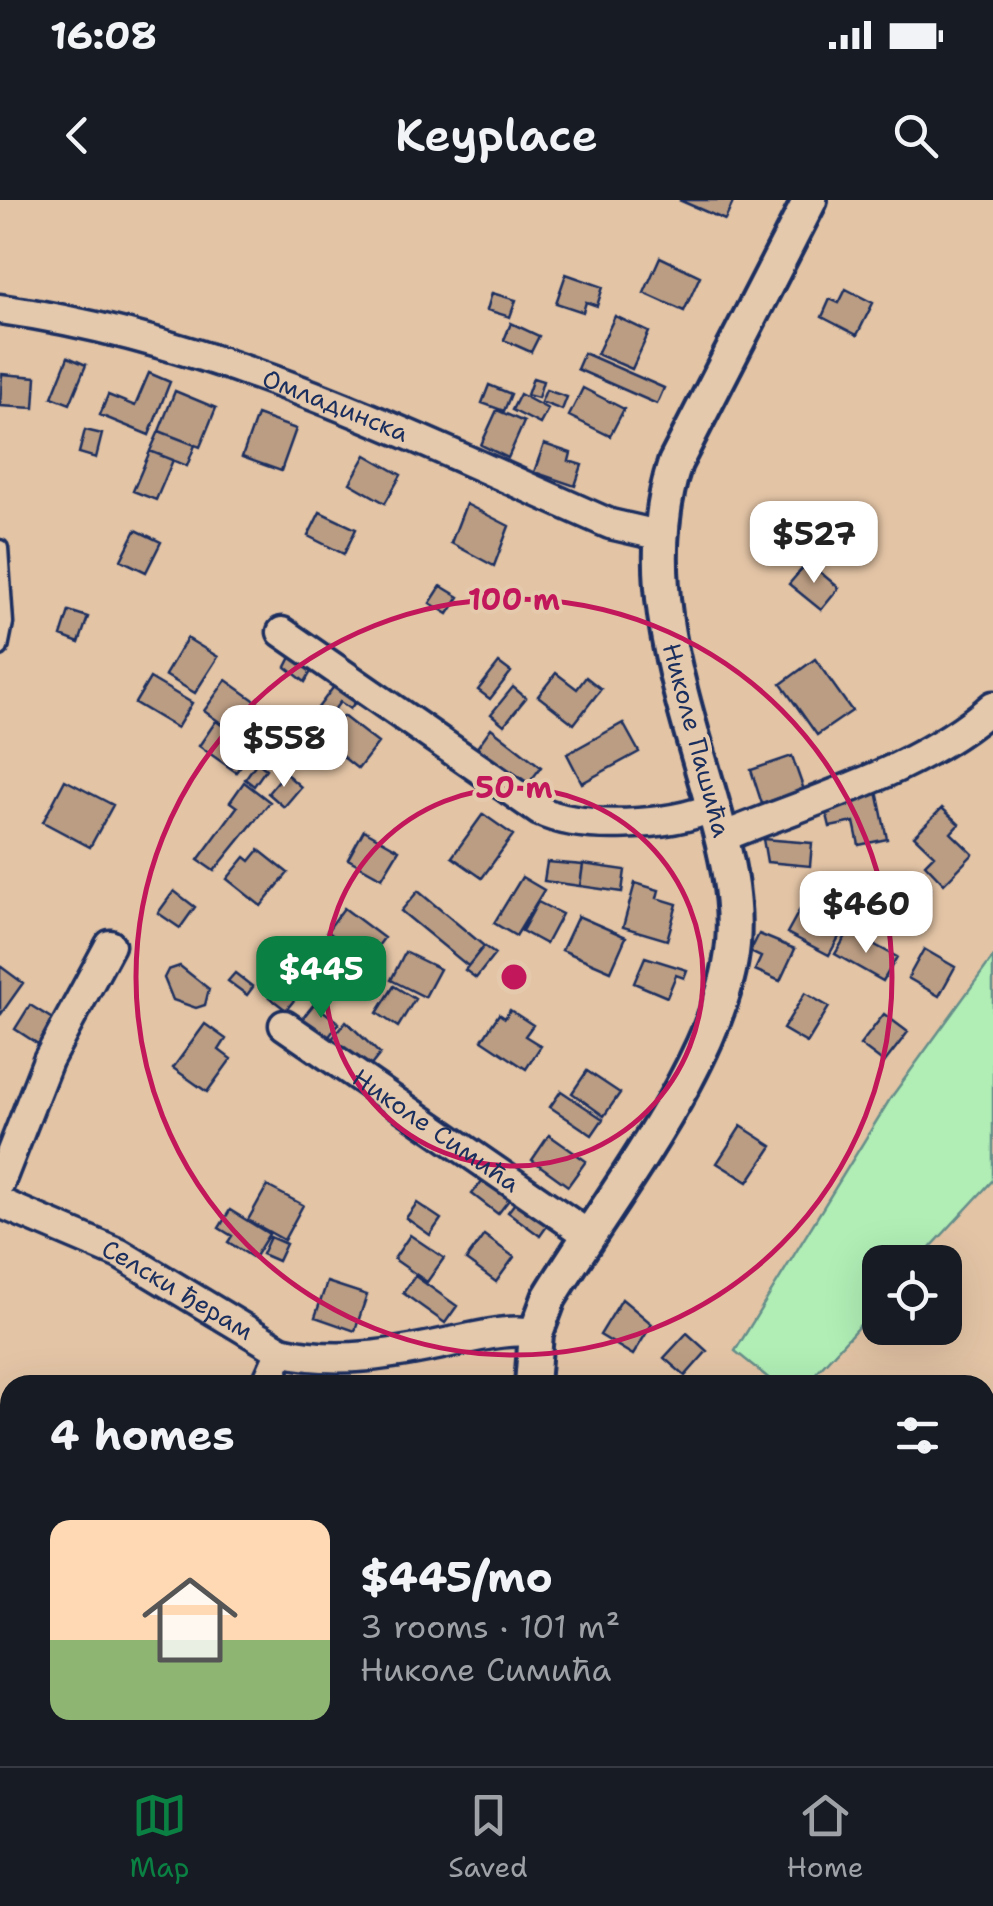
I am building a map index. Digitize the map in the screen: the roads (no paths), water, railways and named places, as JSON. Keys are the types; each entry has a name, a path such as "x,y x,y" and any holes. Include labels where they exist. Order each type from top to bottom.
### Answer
{"street":[{"name":"Николе Пашића","path":"533,1375 536,1332 549,1298 690,1074 716,1016 728,974 734,927 719,821 670,640 658,535 674,462 810,200"},
{"name":"Омладинска","path":"0,309 52,316 224,360 293,385 610,524 658,535"},
{"path":"282,632 540,811 562,822 719,821 916,758 968,728 993,706"},
{"path":"0,1182 48,1060 110,946"},
{"name":"Николе Симића","path":"284,1025 588,1234"},
{"name":"Селски ђерам","path":"0,1204 120,1254 281,1352 300,1356 382,1356 502,1332 536,1332"},
{"path":"271,1375 281,1352"}],"lane":[{"path":"0,548 5,623 0,648"}]}
